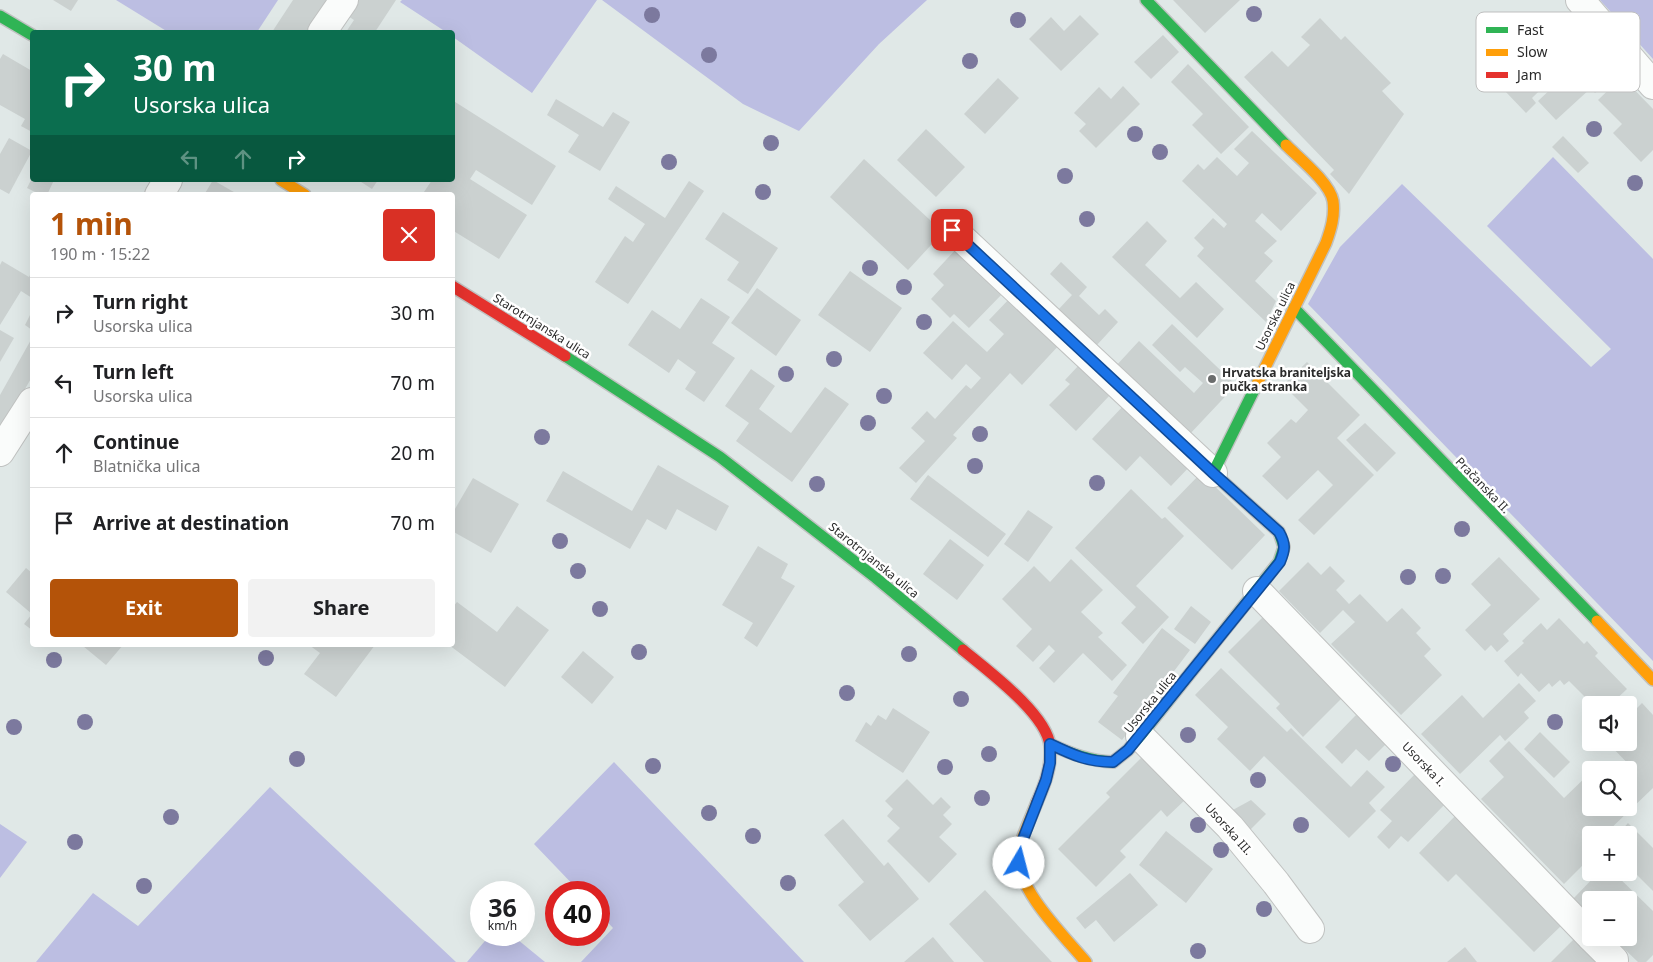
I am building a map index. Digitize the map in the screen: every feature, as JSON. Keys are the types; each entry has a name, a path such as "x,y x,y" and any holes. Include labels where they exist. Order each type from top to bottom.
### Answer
{"street":[{"path":"323,30 344,0"},
{"name":"Usorska ulica","path":"1050,744 1077,757 1097,762 1113,762 1128,750 1140,736 1280,562 1285,550 1285,541 1279,532 1213,473 1326,243 1333,222 1333,200 1326,186 1146,0"},
{"path":"1580,0 1590,12"},
{"path":"0,16 30,34"},
{"path":"1640,70 1653,85"},
{"path":"284,182 300,192"},
{"path":"952,230 1213,473"},
{"name":"Starotrnjanska ulica","path":"455,288 577,363 720,456 876,578 1003,682 1029,709 1042,725 1050,744 1050,763 1046,780 1018,852 1021,875 1033,898 1086,962"},
{"name":"Pračanska II.","path":"1294,308 1653,680"},
{"path":"0,452 30,405"},
{"name":"Usorska I.","path":"1257,591 1582,927"},
{"name":"Usorska III.","path":"1140,736 1230,827 1276,883 1310,929"},
{"name":"Usorska I.","path":"1601,946 1614,960"}],"shaded area":[{"path":"116,0 278,0 258,30 165,30"},
{"path":"402,0 597,0 532,93 455,38 455,30 443,30 400,2"},
{"path":"602,0 927,0 879,44 799,131 743,104"},
{"path":"1600,0 1653,0 1653,59 1640,45 1640,12 1611,12"},
{"path":"1553,157 1653,259 1653,661 1308,304 1340,247 1402,184 1591,367 1611,349 1487,226"},
{"path":"614,762 804,962 581,962 596,946 610,946 610,931 613,928 610,925 610,881 569,881 534,844"},
{"path":"270,787 456,962 36,962 93,893 138,926"},
{"path":"0,824 27,842 0,878"},
{"path":"481,946 525,946 545,962 467,962"}],"building":[{"path":"53,0 78,0 71,11"},
{"path":"293,0 335,0 315,30 273,30"},
{"path":"358,0 396,0 376,30 347,30 354,20 348,16"},
{"path":"1173,0 1240,0 1205,33"},
{"path":"1080,15 1099,34 1061,71 1029,39 1051,17 1064,31"},
{"path":"1320,18 1341,40 1345,36 1391,83 1382,91 1404,114 1349,194 1330,174 1334,170 1244,77 1272,51 1288,67 1310,45 1301,37"},
{"path":"1163,35 1179,52 1151,79 1134,62"},
{"path":"3,54 30,70 30,131 21,126 25,119 0,105 0,59"},
{"path":"1188,64 1249,127 1221,154 1192,125 1203,114 1171,82"},
{"path":"998,78 1019,98 985,134 964,114"},
{"path":"1123,86 1140,104 1096,148 1079,131 1086,124 1074,113 1099,87 1111,99"},
{"path":"1506,92 1538,92 1532,98 1536,103 1526,113"},
{"path":"1548,92 1587,92 1556,120 1538,101"},
{"path":"1606,92 1637,92 1653,109 1653,150 1641,162 1613,133 1622,124 1598,100"},
{"path":"556,99 603,127 613,112 630,122 600,171 568,152 579,135 547,115"},
{"path":"455,102 556,166 532,205 476,170 470,179 527,215 499,259 455,232 455,192 424,192 431,182 455,182"},
{"path":"926,129 965,167 936,197 897,160"},
{"path":"1252,131 1317,193 1281,231 1262,213 1255,221 1277,241 1264,253 1273,261 1255,281 1276,301 1266,322 1197,256 1204,248 1194,238 1213,218 1224,228 1227,224 1182,181 1198,164 1204,170 1217,157 1237,176 1249,163 1234,149"},
{"path":"1563,136 1589,163 1578,173 1552,147"},
{"path":"9,138 30,150 30,155 9,194 0,189 0,154"},
{"path":"864,159 943,232 908,270 830,197"},
{"path":"689,181 704,191 628,304 595,282 625,236 633,242 645,224 608,199 616,186 665,218"},
{"path":"30,182 53,182 48,192 35,192 27,188"},
{"path":"212,182 216,182 234,192 206,192"},
{"path":"361,182 377,182 372,189"},
{"path":"723,212 778,248 748,294 727,280 739,262 705,239"},
{"path":"1147,221 1167,241 1145,265 1180,298 1196,282 1224,309 1197,338 1112,257"},
{"path":"958,247 1005,291 969,328 954,314 950,318 931,299 944,285 933,274"},
{"path":"2,261 29,277 30,275 30,297 21,291 0,325 0,265"},
{"path":"1061,262 1087,287 1079,296 1099,315 1105,309 1118,322 1096,346 1058,310 1072,295 1050,274"},
{"path":"850,271 902,308 870,352 818,315"},
{"path":"757,288 801,320 776,356 731,323"},
{"path":"1011,297 1061,343 1022,385 1010,373 953,435 957,438 916,483 899,468 925,441 911,428 927,411 935,419 966,385 971,389 981,378 966,364 952,380 923,353 953,321 987,352 1004,334 989,320"},
{"path":"701,298 730,317 712,343 735,358 704,402 685,389 696,372 678,359 669,373 628,345 652,310 680,329"},
{"path":"30,315 30,329 25,325"},
{"path":"1172,324 1236,385 1188,436 1115,367 1139,341 1194,393 1203,383 1185,367 1180,372 1152,345"},
{"path":"0,330 14,338 0,362"},
{"path":"30,342 30,380 0,431 0,395"},
{"path":"1307,362 1360,415 1337,438 1374,475 1314,535 1298,520 1333,485 1318,470 1287,500 1262,476 1281,457 1267,443 1291,419 1296,423 1308,410 1283,385"},
{"path":"1079,365 1110,395 1076,431 1049,405 1070,384 1065,380"},
{"path":"751,369 775,386 759,409 791,433 825,387 849,404 792,482 736,441 749,423 725,406"},
{"path":"1126,403 1192,464 1171,486 1140,456 1126,471 1092,439"},
{"path":"1365,423 1396,453 1377,472 1346,440"},
{"path":"658,465 729,506 716,531 677,509 666,530 647,519 630,549 546,501 563,471 632,511"},
{"path":"1201,473 1265,535 1232,570 1167,508"},
{"path":"928,475 1006,534 988,557 910,499"},
{"path":"473,478 519,504 491,553 455,533 455,509"},
{"path":"1131,489 1162,519 1165,517 1184,536 1136,586 1169,617 1143,644 1121,623 1136,607 1075,548"},
{"path":"1028,510 1053,527 1028,562 1004,544"},
{"path":"950,539 984,565 957,600 923,574"},
{"path":"758,546 788,564 781,578 795,586 757,647 744,638 753,623 722,605"},
{"path":"1499,557 1540,599 1503,634 1509,641 1497,652 1491,645 1485,651 1465,630 1491,605 1471,584"},
{"path":"1071,559 1103,590 1081,612 1103,633 1098,637 1127,665 1112,681 1083,653 1054,683 1039,668 1055,651 1049,645 1033,662 1016,646 1032,629 1002,599 1034,566 1050,582"},
{"path":"1308,562 1321,575 1330,566 1345,581 1336,590 1349,604 1360,594 1387,622 1402,608 1421,628 1416,633 1431,649 1424,656 1442,675 1401,715 1331,644 1355,622 1343,610 1320,633 1279,591"},
{"path":"26,568 30,571 30,612 6,592"},
{"path":"457,602 497,632 517,606 549,630 505,687 452,647 455,647 455,604"},
{"path":"1191,606 1211,622 1195,644 1174,629"},
{"path":"1265,615 1344,696 1303,737 1276,708 1280,704 1228,652"},
{"path":"30,616 30,628 24,624"},
{"path":"1559,618 1584,644 1587,641 1598,653 1595,656 1627,689 1620,696 1584,696 1569,681 1564,685 1560,680 1552,687 1549,683 1539,692 1521,673 1518,677 1504,661 1524,643 1522,641 1541,623 1547,630"},
{"path":"1162,628 1190,650 1122,740 1098,722 1118,696 1113,693"},
{"path":"84,647 121,647 106,665"},
{"path":"312,647 374,647 336,697 304,674 320,653"},
{"path":"583,651 614,677 592,704 561,677"},
{"path":"1221,668 1287,732 1291,728 1351,787 1367,770 1385,787 1369,803 1376,811 1349,838 1264,756 1250,771 1217,739 1228,727 1195,695"},
{"path":"1519,683 1536,701 1524,712 1529,718 1505,741 1500,735 1460,774 1421,734 1462,695 1483,718"},
{"path":"1642,703 1653,715 1653,788 1637,803 1637,761 1625,761 1616,751 1637,751 1637,708"},
{"path":"893,708 930,732 903,773 855,741 866,722 871,726 878,715 886,720"},
{"path":"1356,715 1386,744 1369,761 1356,749 1342,764 1325,747"},
{"path":"1540,732 1570,762 1554,778 1524,749"},
{"path":"1509,741 1564,798 1582,781 1582,816 1624,816 1613,826 1582,826 1582,866 1564,884 1481,799 1504,777 1489,761"},
{"path":"1144,755 1187,798 1167,817 1161,810 1120,851 1126,857 1096,887 1058,849 1110,797 1106,793"},
{"path":"1416,773 1446,803 1408,842 1401,836 1389,849 1377,837 1392,821 1380,810"},
{"path":"907,779 933,805 941,797 951,807 943,815 952,824 939,837 957,854 929,883 887,841 900,828 887,816 893,809 885,801"},
{"path":"1251,800 1266,814 1250,830 1231,811"},
{"path":"1457,814 1562,925 1534,952 1456,874 1448,882 1419,853"},
{"path":"843,819 884,866 888,862 919,899 870,941 838,905 864,882 824,835"},
{"path":"1166,831 1213,869 1186,903 1139,865"},
{"path":"1637,832 1653,848 1653,891 1637,875"},
{"path":"1130,873 1158,905 1114,942 1096,920 1085,929 1076,918"},
{"path":"1590,881 1622,881 1632,891 1582,891 1582,908 1573,899"},
{"path":"985,890 1052,962 984,962 949,924"},
{"path":"1637,895 1653,911 1653,955 1646,962 1638,962 1621,946 1637,946"},
{"path":"933,937 954,962 904,962"},
{"path":"1574,939 1597,962 1551,962"},
{"path":"1465,947 1477,962 1447,962"}],"traffic: fast":[{"path":"1146,0 1286,145"},
{"path":"0,16 30,34"},
{"path":"1294,308 1597,621"},
{"path":"565,356 720,457 876,578 963,650"},
{"path":"1050,744 1081,756 1113,762 1128,750 1140,736 1279,562 1284,547 1279,532 1213,473 1257,384"}],"traffic: slow":[{"path":"1257,384 1326,243 1333,217 1333,201 1326,186 1286,145"},
{"path":"284,182 300,192"},
{"path":"1597,621 1653,680"},
{"path":"1037,802 1019,848 1019,867 1032,896 1086,962"}],"traffic: jam":[{"path":"455,288 565,356"},
{"path":"963,650 1027,707 1039,720 1046,734 1050,746 1050,761 1045,782 1037,802"}],"place":[{"name":"Hrvatska braniteljska pučka stranka","path":"1212,379"}],"route":[{"path":"952,230 1279,532 1285,541 1285,550 1280,562 1128,750 1113,762 1097,762 1077,757 1050,744 1050,763 1046,780 1018,852 1019,863"}]}
